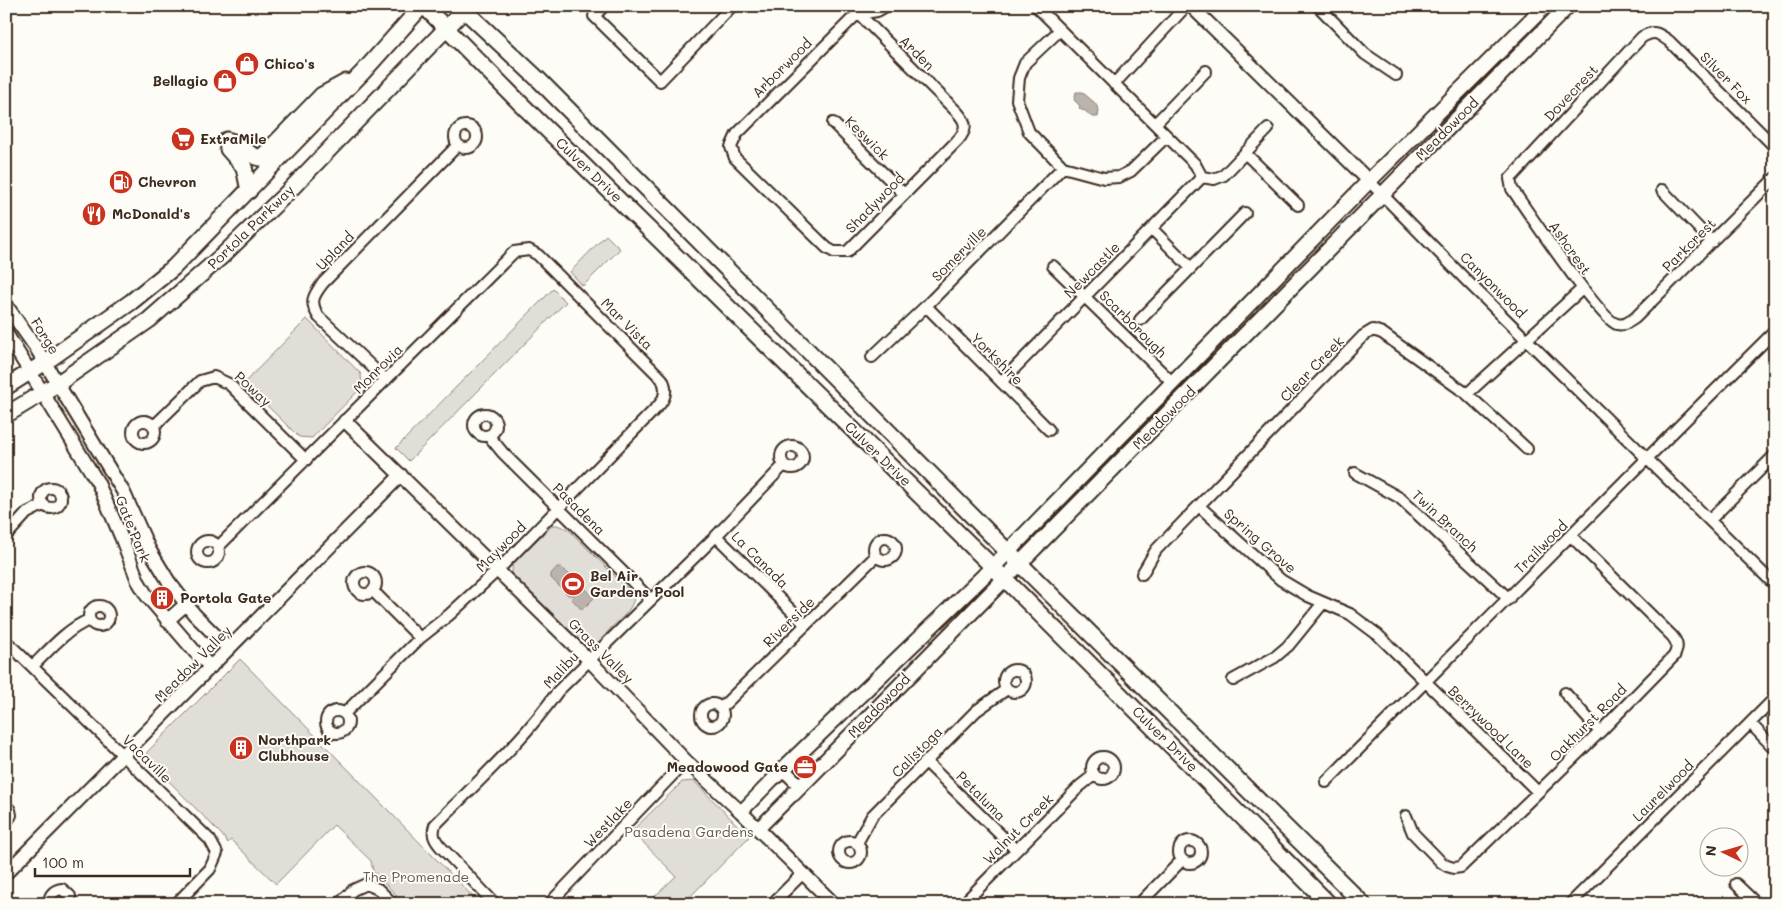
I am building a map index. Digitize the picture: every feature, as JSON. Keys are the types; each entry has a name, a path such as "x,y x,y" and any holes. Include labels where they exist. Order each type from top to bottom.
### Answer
{"main road":[{"name":"Culver Drive","path":"423,6 993,566 1329,904"},
{"name":"Portola Parkway","path":"6,387 31,372 131,302 172,268 249,191 363,72 423,6"},
{"name":"Meadowood","path":"780,773 993,566 1369,181 1545,6"},
{"name":"Meadowood","path":"797,791 1004,578 1568,6"},
{"name":"Culver Drive","path":"464,8 539,80 1007,551 1363,904"},
{"name":"Portola Parkway","path":"6,415 57,384 149,320 223,255 285,196 464,8"},
{"path":"249,191 244,167 228,149 227,140 235,142 251,156 261,158 322,95 363,72"}],"street":[{"path":"604,6 594,16 660,81 732,6"},
{"path":"857,8 877,10 884,6"},
{"path":"1036,6 1195,164 1202,177 1214,179 1224,175 1268,129"},
{"path":"1114,84 1186,6"},
{"name":"Canyonwood","path":"1190,6 1369,181 1775,585"},
{"path":"1318,6 1365,54 1396,75"},
{"name":"Arden","path":"857,8 964,119"},
{"name":"Arborwood","path":"731,147 737,134 857,8"},
{"path":"1060,30 1025,63 1019,78 1017,100 1029,132 1063,167 1104,178 1118,177 1131,171 1167,136"},
{"name":"Silver Fox","path":"1656,32 1669,41 1775,146"},
{"name":"Dovecrest","path":"1510,179 1642,37 1656,32"},
{"path":"1155,124 1206,71"},
{"name":"Shadywood","path":"731,147 735,158 827,248 834,252 847,252 963,134 964,119"},
{"name":"Keswick","path":"833,123 904,193"},
{"name":"Upland","path":"386,380 319,317 314,309 315,293 323,282 458,145"},
{"path":"1245,153 1298,205"},
{"name":"Somerville","path":"872,357 926,306 1063,167"},
{"name":"Newcastle","path":"1001,382 1202,177"},
{"name":"Parkcrest","path":"1618,325 1626,324 1635,318 1775,178"},
{"name":"Ashcrest","path":"1510,179 1512,189 1582,289 1604,315 1618,325"},
{"path":"1662,190 1712,242"},
{"path":"1140,320 1245,213"},
{"path":"1152,229 1191,268"},
{"name":"Monrovia","path":"218,546 514,252 524,250 534,252 562,280"},
{"name":"Scarborough","path":"1053,266 1172,382"},
{"name":"Mar Vista","path":"562,280 662,379 666,385 666,392"},
{"path":"1467,394 1526,338 1582,289"},
{"name":"Forge","path":"6,305 57,384"},
{"name":"Yorkshire","path":"926,306 1049,430"},
{"name":"Clear Creek","path":"1142,574 1156,550 1363,336 1373,330 1382,333 1467,394 1527,450"},
{"name":"Trailwood","path":"1326,782 1646,458 1775,331"},
{"path":"6,333 43,392"},
{"name":"Poway","path":"154,426 200,382 214,377 229,384 306,460"},
{"name":"Gate Park","path":"57,384 124,493 149,549 169,582 186,604 228,649"},
{"name":"Gate Park","path":"43,392 98,484 138,581 147,596 211,667"},
{"name":"Maywood","path":"345,713 420,638 449,615 498,570 660,404 666,392"},
{"name":"Grass Valley","path":"345,421 589,660 686,761 741,812 834,904"},
{"name":"Pasadena","path":"490,436 503,453 651,600"},
{"path":"1710,520 1775,455"},
{"name":"Malibu","path":"495,904 434,840 434,825 524,735 558,691 716,536 784,465"},
{"name":"Twin Branch","path":"1355,473 1400,498 1509,598"},
{"name":"Meadow Valley","path":"6,873 401,475"},
{"path":"6,536 27,513 43,505"},
{"name":"Spring Grove","path":"1199,506 1268,570 1308,596 1350,614 1378,635 1425,682"},
{"name":"La Canada","path":"716,536 806,625"},
{"name":"Oakhurst Road","path":"1406,816 1413,833 1441,862 1446,866 1454,868 1461,866 1600,732 1674,656 1677,649 1677,641 1571,536"},
{"name":"Riverside","path":"721,708 876,556"},
{"path":"373,591 420,638"},
{"path":"1233,680 1282,652 1323,603"},
{"path":"167,620 186,604"},
{"path":"33,666 67,633 81,623 90,620"},
{"name":"Vacaville","path":"6,641 210,840 217,853 210,869 176,904"},
{"name":"Berrywood Lane","path":"1425,682 1538,792"},
{"name":"Calistoga","path":"856,843 872,816 976,711 1007,688"},
{"path":"1566,693 1600,732"},
{"name":"Laurelwood","path":"1577,901 1775,698"},
{"path":"1750,723 1775,749"},
{"name":"Westlake","path":"549,904 686,761"},
{"name":"Petaluma","path":"926,762 1016,850"},
{"path":"780,773 797,791"},
{"name":"Meadowood","path":"741,812 780,773"},
{"name":"Walnut Creek","path":"963,904 1080,786 1094,775"},
{"name":"Meadowood","path":"758,829 797,791"},
{"path":"6,806 10,810 11,815 6,823"},
{"path":"1139,904 1182,860"},
{"path":"772,904 803,873"},
{"path":"339,904 352,890 366,884 378,889 393,904"},
{"path":"1736,884 1757,904"},
{"path":"50,904 50,896 53,892 62,890 70,896 70,904"}],"green space":[{"path":"606,235 620,249 583,286 570,272"},
{"path":"553,289 566,302 409,461 396,448"},
{"path":"307,319 361,374 362,387 312,438 299,437 244,383"},
{"name":"Bel Air Gardens Pool","path":"553,525 568,529 634,597 631,606 622,618 593,647 580,644 526,589 518,584 512,574 514,561"},
{"name":"The Promenade","path":"240,659 480,904 405,904 373,871 371,861 334,825 276,884 231,840 228,843 146,758 147,752"},
{"name":"Pasadena Gardens","path":"694,781 749,837 683,904 647,904 676,876 632,831 682,782"}],"shaded area":[{"path":"1076,92 1082,92 1095,103 1099,110 1098,117 1092,117 1079,108 1080,106 1074,100"},
{"path":"557,567 561,567 580,585 580,589 583,586 594,598 582,610 571,598 574,595 568,595 551,578 551,574"}],"place":[{"name":"Chico's","path":"247,64"},
{"name":"Bellagio","path":"225,81"},
{"name":"ExtraMile","path":"183,139"},
{"name":"Chevron","path":"121,182"},
{"name":"McDonald's","path":"94,214"},
{"name":"Bel Air Gardens Pool","path":"573,584"},
{"name":"Portola Gate","path":"162,598"},
{"name":"Northpark Clubhouse","path":"241,748"},
{"name":"Meadowood Gate","path":"805,767"}]}
